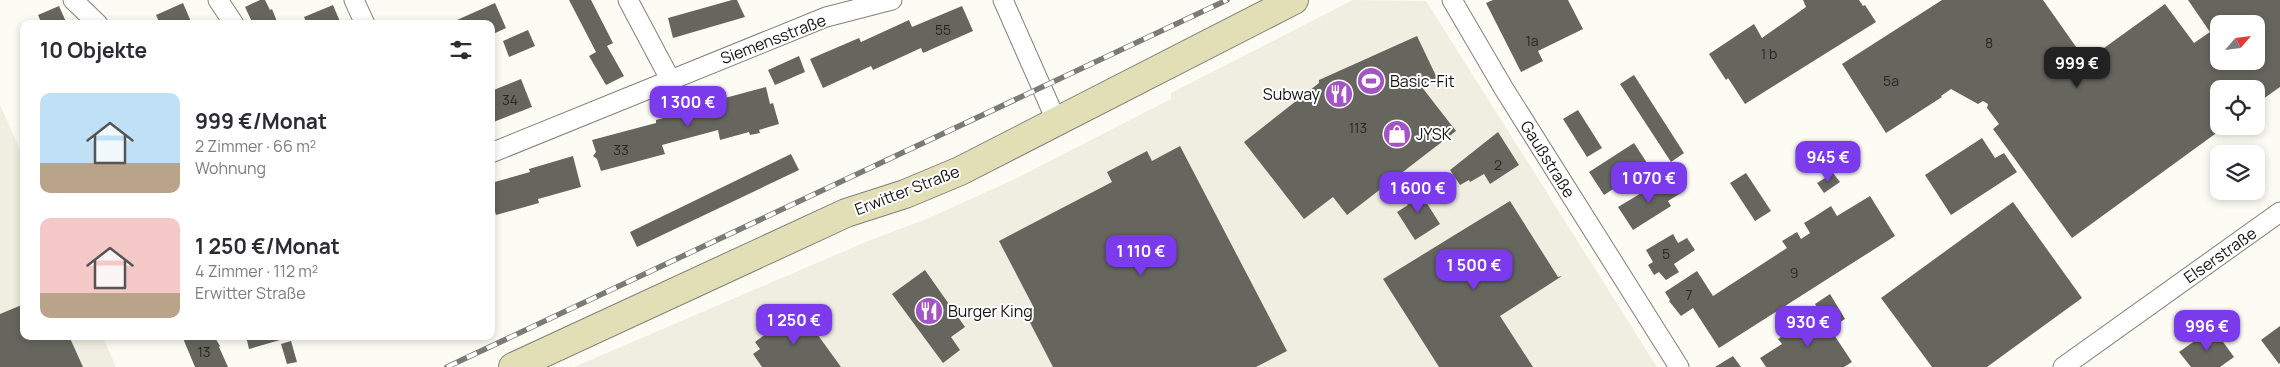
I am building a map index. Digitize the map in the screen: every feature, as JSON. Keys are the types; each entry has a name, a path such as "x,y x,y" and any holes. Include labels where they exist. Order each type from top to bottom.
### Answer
{"main road":[{"name":"Erwitter Straße","path":"513,367 846,213 905,194 960,171 1056,120 1294,0"}],"street":[{"path":"73,0 94,20"},
{"path":"218,0 231,20"},
{"path":"354,0 363,20"},
{"path":"628,0 670,79"},
{"name":"Siemensstraße","path":"495,151 826,17 892,0"},
{"path":"1004,0 1056,120"},
{"name":"Gaußstraße","path":"1452,0 1504,89 1680,367"},
{"name":"Elserstraße","path":"2063,367 2280,212"}],"shaded area":[{"path":"1353,0 1426,1 1657,367 574,367 868,241 929,218 1017,178 1171,99 1171,93"},
{"path":"0,105 20,150 20,340 104,340 116,367 0,367"}],"building":[{"path":"260,0 265,0 270,10 272,9 276,20 251,20 245,7"},
{"path":"569,0 591,0 613,43 607,46 624,76 606,85 589,56 596,52"},
{"path":"737,0 745,17 673,38 668,18"},
{"path":"1493,0 1568,0 1583,29 1538,51 1543,61 1521,72 1486,3"},
{"path":"1803,0 1859,0 1863,6 1865,5 1876,22 1745,104 1709,54 1754,24 1762,38 1806,7"},
{"path":"1942,0 2043,0 2086,61 2165,4 2194,43 2210,32 2188,0 2280,0 2280,87 2265,98 2265,80 2210,80 2210,135 2214,135 2072,238 1993,129 1999,124 1987,108 1988,104 1983,101 1978,104 1951,89 1942,97 1886,133 1842,64"},
{"path":"183,3 190,20 158,20 156,15"},
{"path":"495,3 506,28 495,33 495,20 457,20"},
{"path":"333,5 339,20 305,20 304,17"},
{"path":"59,6 65,20 40,20 38,15"},
{"path":"962,6 973,31 923,53 921,48 873,70 871,66 823,88 810,59 859,38 861,42 909,20 912,27"},
{"path":"528,30 535,46 509,57 503,41"},
{"path":"1417,36 1437,78 1421,86 1456,131 1347,215 1333,197 1304,219 1244,142 1319,83 1319,80"},
{"path":"799,56 805,72 775,85 768,70"},
{"path":"1634,75 1684,153 1671,162 1620,84"},
{"path":"521,79 532,107 495,121 495,89"},
{"path":"766,87 770,104 773,103 779,124 759,130 760,133 750,135 749,132 720,140 718,130 662,145 665,154 601,171 597,159 593,156 596,152 592,140 656,123 656,120 711,105 710,102"},
{"path":"1578,110 1602,148 1587,157 1563,119"},
{"path":"1498,132 1519,165 1490,184 1484,174 1460,185 1450,170"},
{"path":"1982,138 1995,158 2004,153 2017,172 1951,215 1925,175"},
{"path":"1634,143 1649,166 1604,195 1589,172"},
{"path":"1180,146 1287,351 1256,367 1053,367 1025,313 1034,308 999,241 1112,182 1107,172 1126,162 1147,151 1152,161"},
{"path":"791,154 799,170 637,247 630,232"},
{"path":"573,156 581,187 538,199 539,203 496,215 495,182 530,172 529,169"},
{"path":"1746,173 1771,211 1755,221 1730,183"},
{"path":"1833,173 1840,182 1824,193 1817,183"},
{"path":"1663,180 1666,184 1672,180 1681,193 1668,201 1671,206 1633,230 1618,207"},
{"path":"1416,186 1440,224 1415,240 1397,212 1408,205 1402,197"},
{"path":"1870,196 1895,236 1719,348 1693,308 1681,316 1669,301 1665,292 1697,271 1713,296 1787,248 1782,241 1797,232 1801,239 1810,233 1804,223 1831,206 1837,216"},
{"path":"1510,201 1558,277 1562,276 1500,316 1533,367 1439,367 1383,279"},
{"path":"2013,202 2082,298 1987,367 1932,367 1881,298"},
{"path":"1673,234 1678,243 1687,238 1695,250 1674,264 1679,272 1666,280 1659,272 1654,275 1648,265 1653,262 1646,250"},
{"name":"Burger King","path":"925,270 965,327 951,337 960,350 943,363 892,294"},
{"path":"1830,294 1845,319 1830,328 1815,304"},
{"path":"20,306 20,340 71,340 83,367 0,367 0,314"},
{"path":"799,309 841,367 762,367 753,354 760,349 755,342"},
{"path":"1819,312 1852,362 1844,367 1766,367 1760,358 1782,344 1778,339"},
{"path":"2280,326 2280,363 2279,364 2261,340"},
{"path":"2213,328 2234,357 2220,367 2191,367 2179,352"},
{"path":"184,340 216,340 228,367 195,367"},
{"path":"247,340 280,340 249,349"},
{"path":"291,341 297,362 287,364 281,344"},
{"path":"1733,356 1741,367 1715,367"}],"railway":[{"path":"447,367 1227,0"}],"place":[{"name":"Basic-Fit","path":"1371,81"},
{"name":"Subway","path":"1339,94"},
{"name":"JYSK","path":"1397,134"},
{"name":"Burger King","path":"929,311"}]}
